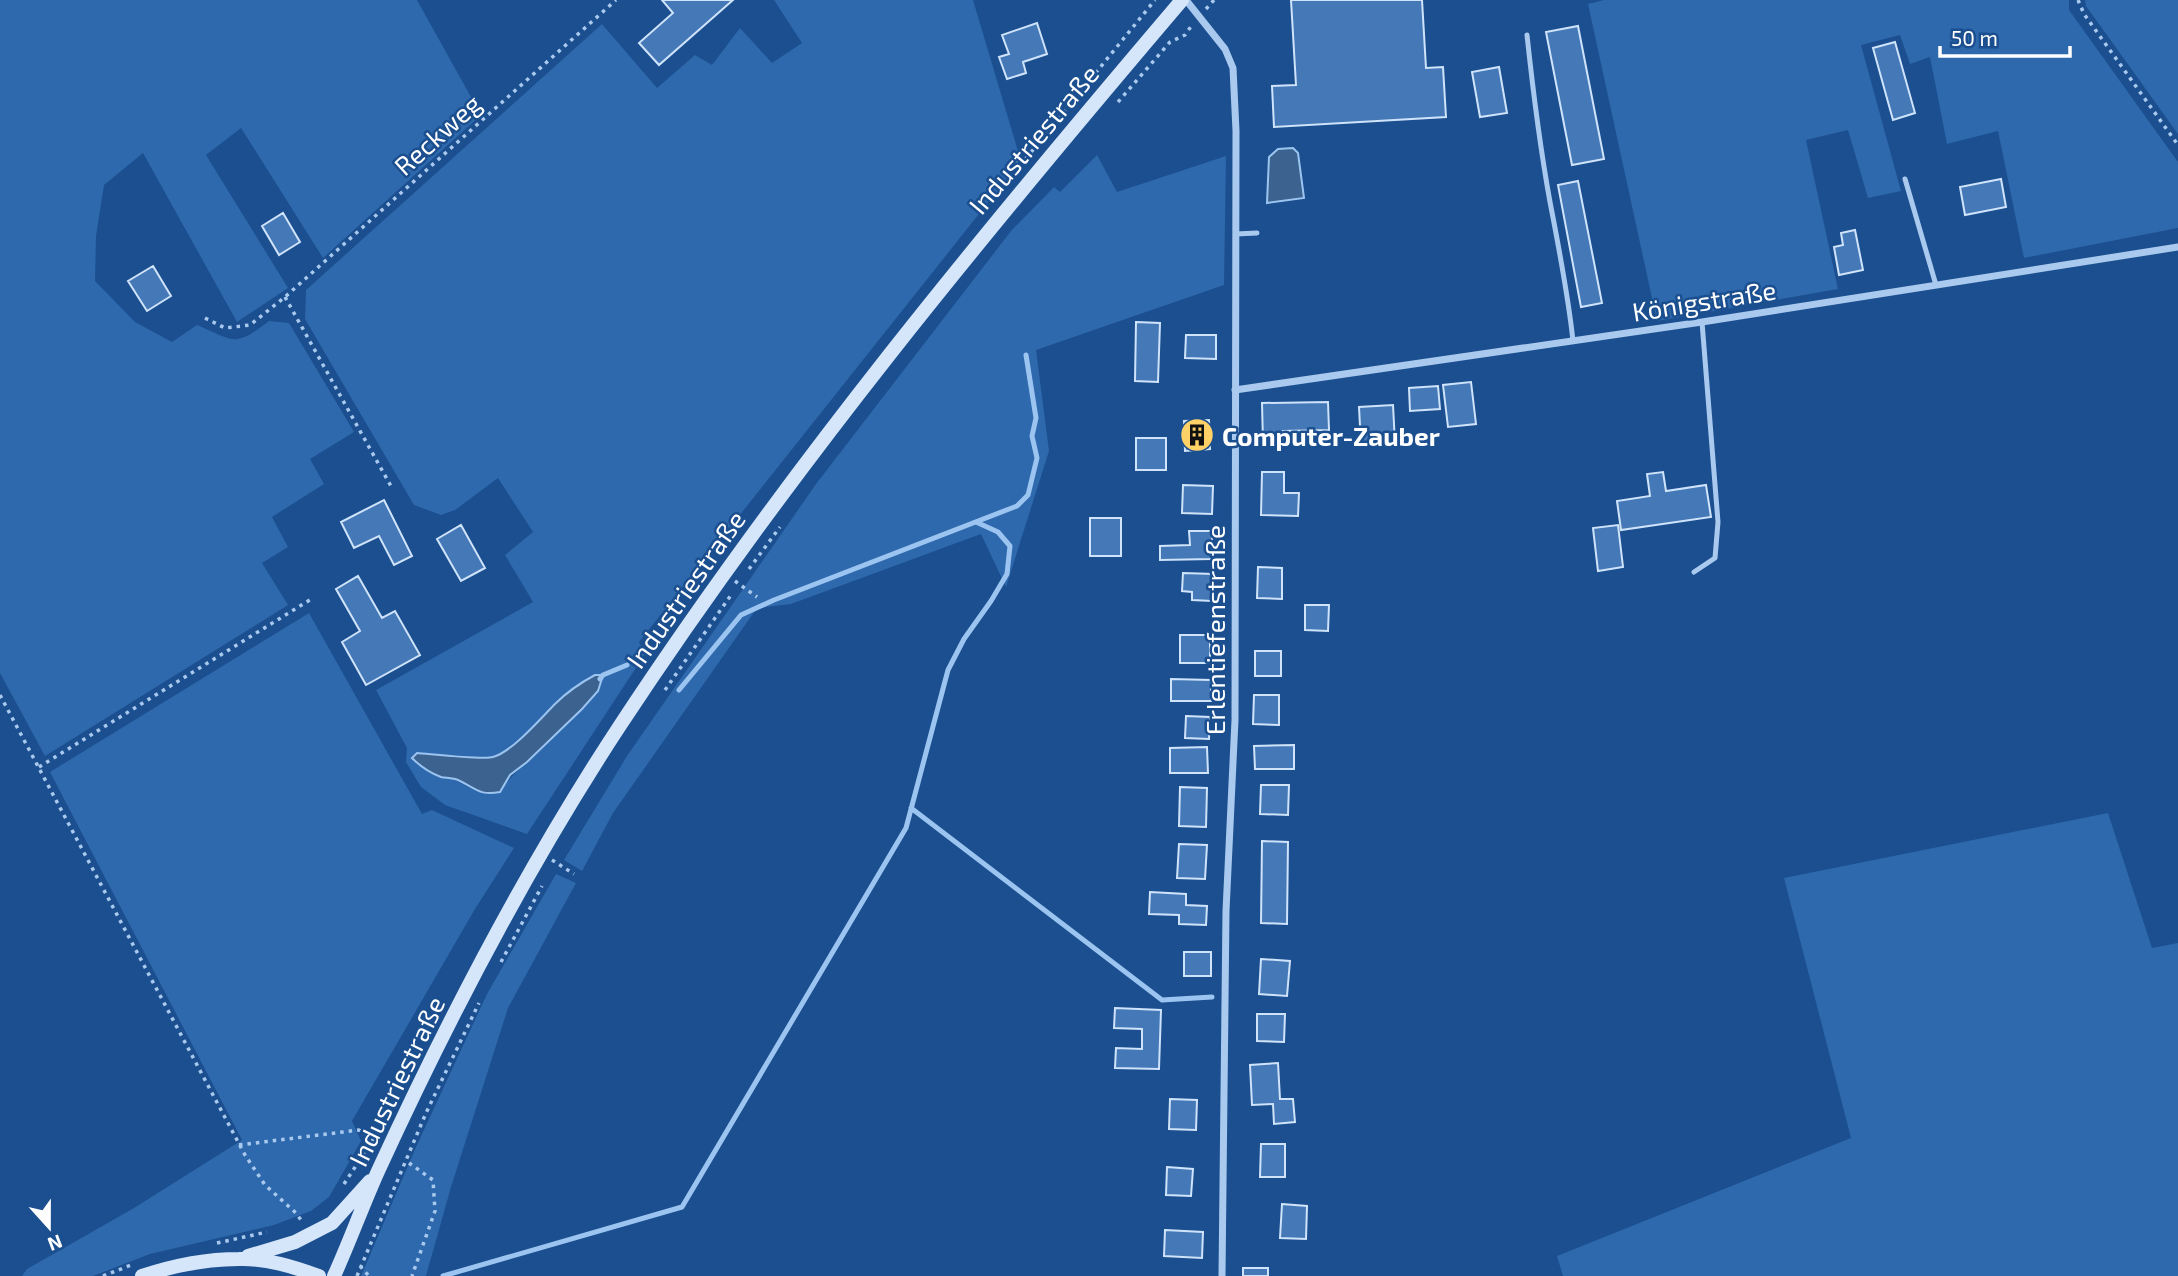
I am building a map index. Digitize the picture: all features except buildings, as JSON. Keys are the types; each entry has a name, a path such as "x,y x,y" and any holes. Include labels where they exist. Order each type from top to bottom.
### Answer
{"street":[{"name":"Erlentiefenstraße","path":"1184,0 1225,49 1233,68 1236,131 1235,720 1226,925 1222,1276"},
{"name":"Industriestraße","path":"334,1276 377,1172 467,990 542,852 618,729 788,486 887,355 1033,176 1184,0"},
{"name":"Königstraße","path":"1236,390 1702,322 2178,247"},
{"path":"142,1276 184,1266 239,1259 295,1242 332,1223 377,1172"},
{"path":"239,1259 280,1264 319,1276"}],"lane":[{"path":"1527,35 1534,98 1561,252 1573,341"},
{"path":"1905,178 1936,285"},
{"path":"1236,233 1257,233"},
{"path":"1694,572 1715,558 1718,522 1702,322"}],"path":[{"name":"Reckweg","path":"205,318 225,328 250,325 285,298 615,0"},
{"path":"2078,0 2084,14 2178,145"},
{"path":"1118,103 1170,43 1185,35 1198,17"},
{"path":"285,298 392,488"},
{"path":"747,573 787,518"},
{"path":"726,573 757,597"},
{"path":"659,698 731,595"},
{"path":"38,768 313,598"},
{"path":"0,695 239,1145 265,1185 296,1213 304,1224"},
{"path":"542,852 574,874"},
{"path":"498,966 542,886"},
{"path":"357,1276 426,1113 480,1002"},
{"path":"239,1145 359,1130 370,1137"},
{"path":"409,1163 433,1180 435,1211 412,1276"},
{"path":"360,1266 369,1276"}],"shaded area":[{"path":"0,0 417,0 481,115 323,258 241,128 206,155 288,288 237,322 143,153 104,185 96,236 95,281 135,322 172,342 197,325 234,339 248,335 269,321 289,323 354,432 310,459 324,484 272,517 288,547 262,563 288,605 45,756 0,673"},
{"path":"774,0 973,0 1021,161 639,642 645,654 527,834 445,805 421,787 406,762 407,748 376,690 533,602 505,555 533,532 498,478 455,510 441,515 414,505 305,319 306,290 602,24 657,88 695,55 712,65 740,28 772,63 802,43","holes":["576,685 562,727 514,774 500,792 488,794 472,789 413,758 417,753 492,758 537,724"]},
{"path":"1604,0 2069,0 2069,10 2178,162 2178,228 2024,258 1998,131 1947,144 1930,57 1910,64 1900,35 1861,45 1901,191 1868,198 1848,130 1806,140 1838,289 1657,321 1588,4"},
{"path":"2085,0 2178,0 2178,134 2086,6"},
{"path":"1293,148 1298,153 1304,198 1267,203 1269,157 1278,149"},
{"path":"1097,155 1117,192 1226,156 1224,285 1036,350 1049,451 1006,587 981,534 791,604 757,608 613,813 582,871 564,860 627,756 816,484 1011,231 1054,187 1060,192"},
{"path":"309,613 422,814 432,810 514,848 475,909 352,1121 361,1141 329,1197 311,1211 274,1225 150,1254 93,1276 22,1276 27,1269 134,1208 242,1140 50,772"},
{"path":"595,675 603,675 598,691 527,762 510,775 500,792 482,792 458,780 441,777 412,758 417,753 479,758 501,754 526,734 564,696"},
{"path":"2108,813 2152,948 2178,943 2178,1276 1563,1276 1557,1256 1851,1138 1784,878"},
{"path":"556,874 576,883 508,1008 451,1187 426,1276 361,1276 416,1147 487,994"}],"waterway":[{"path":"679,690 741,615 1017,506 1028,495 1037,458 1032,436 1036,418 1026,355"},
{"path":"443,1276 682,1207 906,828 948,670 964,639 1007,574 1010,546 998,532 976,522"},
{"path":"600,679 603,675 627,665"},
{"path":"911,808 1162,1000 1212,997"}],"place":[{"name":"Computer-Zauber","path":"1197,435"}]}
